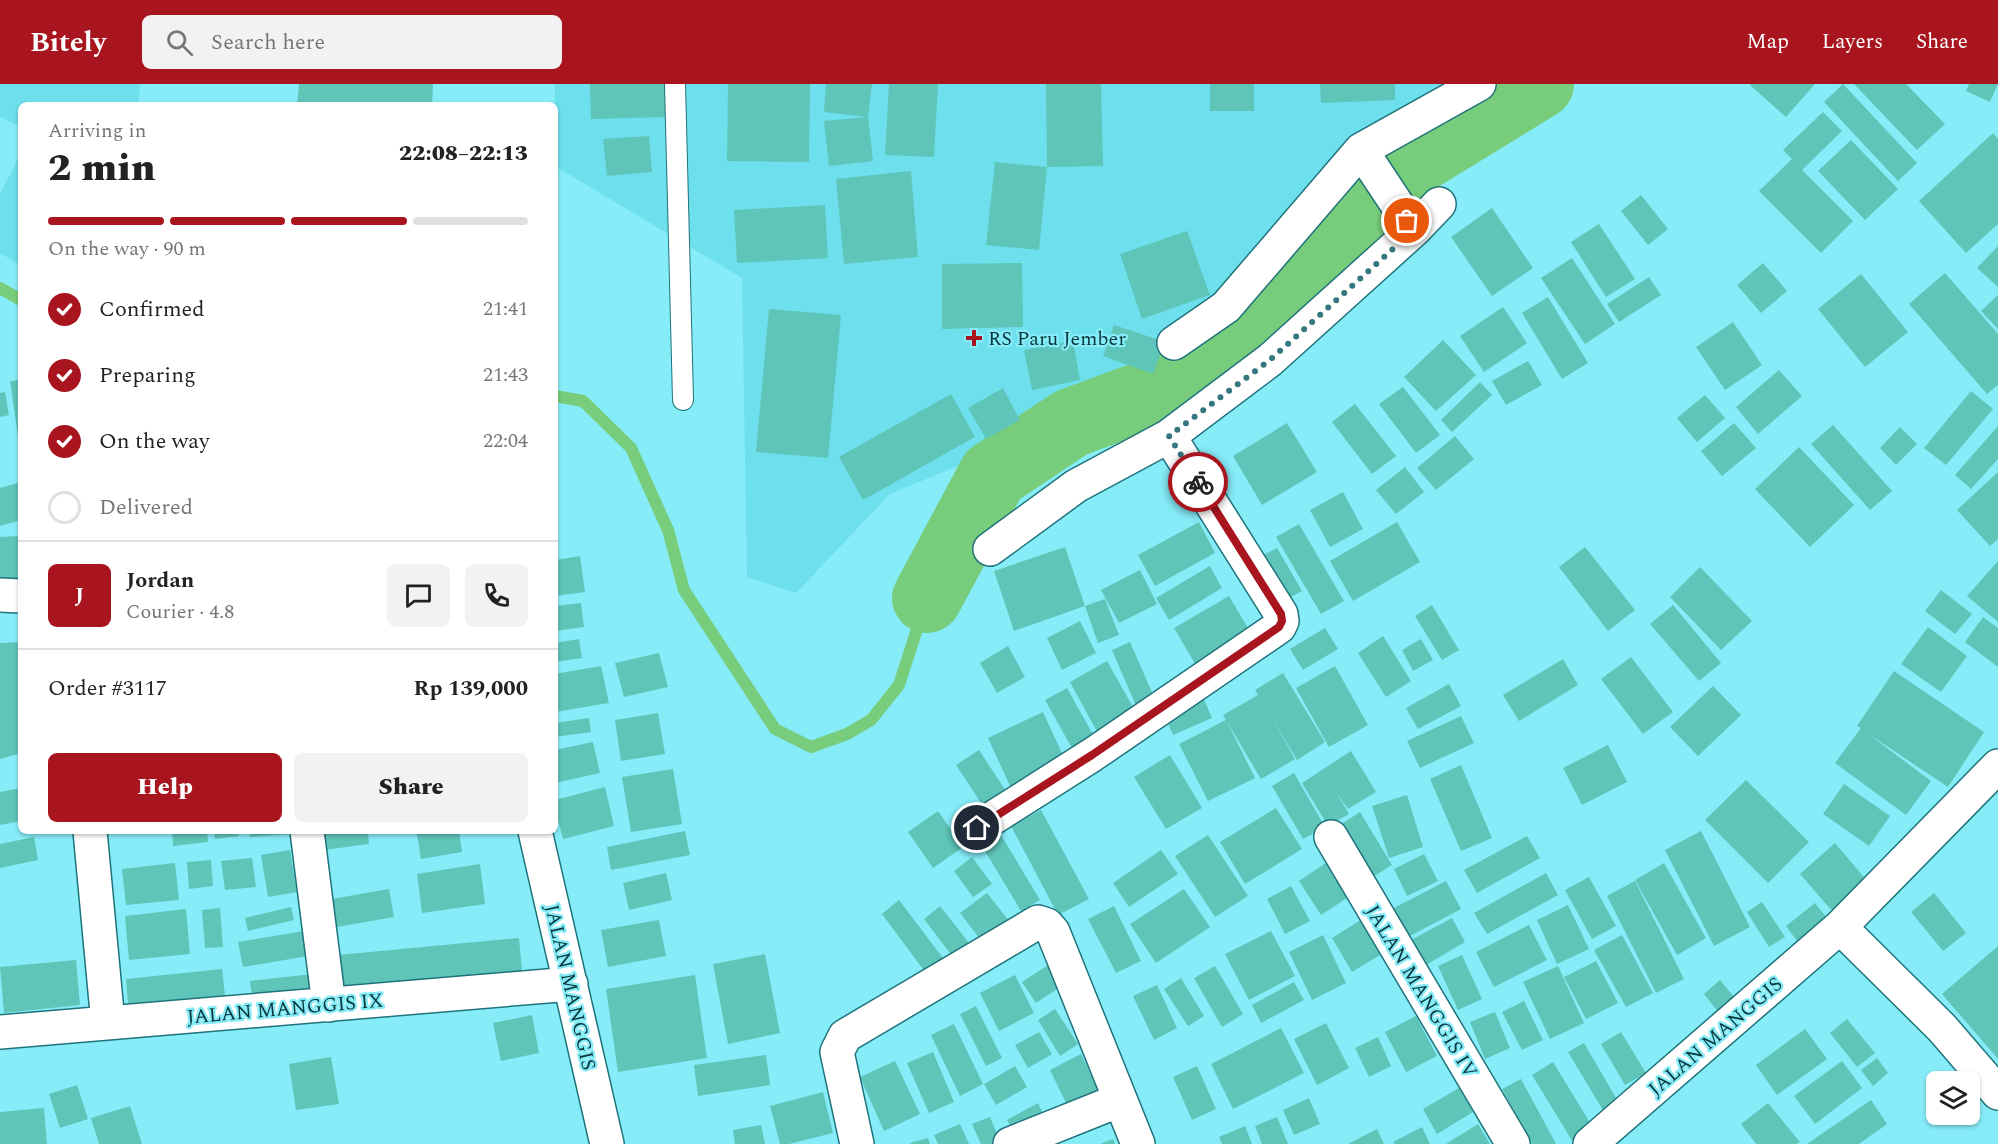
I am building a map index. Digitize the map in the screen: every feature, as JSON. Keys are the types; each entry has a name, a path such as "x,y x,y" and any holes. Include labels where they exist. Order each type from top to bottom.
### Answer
{"street":[{"path":"1174,343 1226,308 1366,157 1479,84"},
{"path":"1366,157 1410,225"},
{"path":"990,549 1077,486 1169,436 1270,360 1410,225 1439,204"},
{"path":"977,828 1092,755 1279,627 1282,621 1281,614 1169,436"},
{"path":"0,595 18,596"},
{"name":"JALAN MANGGIS","path":"1590,1144 1840,927 1998,766"},
{"path":"90,834 108,1023"},
{"path":"307,834 329,1005"},
{"name":"JALAN MANGGIS","path":"536,834 607,1144"},
{"name":"JALAN MANGGIS IV","path":"1331,837 1513,1144"},
{"path":"857,1144 837,1052 845,1036 1038,922 1047,924 1053,932 1138,1144"},
{"path":"1840,927 1942,1028 1998,1093"},
{"name":"JALAN MANGGIS IX","path":"0,1032 571,984"},
{"path":"1010,1144 1120,1100"}],"lane":[{"path":"675,84 683,400"}],"shaded area":[{"path":"0,84 140,84 138,102 18,102 18,126 0,117"},
{"name":"RS Paru Jember","path":"555,84 1490,84 1373,184 1260,302 1148,373 977,458 890,494 796,593 747,577 742,278 558,168 558,102 555,102"},
{"path":"18,159 18,263 0,253 0,194"}],"building":[{"path":"299,84 433,84 432,102 297,102"},
{"path":"590,84 666,84 666,117 591,119"},
{"path":"728,84 810,84 809,162 727,161"},
{"path":"826,84 872,84 868,117 824,112"},
{"path":"889,84 938,84 934,157 885,155"},
{"path":"1046,84 1101,84 1103,166 1047,167"},
{"path":"1210,84 1254,84 1254,111 1210,111"},
{"path":"1320,84 1395,84 1395,100 1321,103"},
{"path":"1751,84 1815,84 1786,117"},
{"path":"1843,84 1917,163 1898,181 1824,102"},
{"path":"1854,84 1906,84 1945,124 1917,150"},
{"path":"1969,84 1998,84 1990,102 1966,91"},
{"path":"1823,112 1842,131 1802,170 1853,221 1821,253 1759,191 1792,159 1783,150"},
{"path":"868,117 873,161 829,166 824,121"},
{"path":"1993,133 1998,139 1998,224 1966,253 1919,201"},
{"path":"649,136 652,172 607,176 603,139"},
{"path":"1851,140 1898,189 1865,220 1818,171"},
{"path":"995,162 1047,167 1039,250 986,245"},
{"path":"911,171 918,257 844,264 836,179"},
{"path":"1641,195 1668,229 1648,245 1621,211"},
{"path":"825,205 828,258 737,263 734,210"},
{"path":"1492,208 1533,268 1492,296 1451,237"},
{"path":"1599,224 1635,279 1606,297 1571,242"},
{"path":"1187,231 1210,295 1142,319 1120,254"},
{"path":"1998,246 1998,287 1977,268"},
{"path":"1572,258 1615,324 1585,344 1541,278"},
{"path":"1022,263 1023,327 942,329 942,264"},
{"path":"1763,263 1787,291 1761,313 1737,285"},
{"path":"1945,273 1998,334 1998,385 1987,394 1909,304"},
{"path":"1861,274 1908,332 1865,367 1818,309"},
{"path":"1649,277 1661,295 1619,322 1607,304"},
{"path":"1998,295 1998,329 1981,311"},
{"path":"1548,297 1588,363 1562,379 1522,313"},
{"path":"1503,307 1527,343 1484,372 1460,336"},
{"path":"769,309 841,315 828,458 756,452"},
{"path":"1733,322 1762,365 1725,390 1696,347"},
{"path":"1114,325 1165,342 1153,374 1103,356"},
{"path":"1443,340 1476,375 1436,411 1404,377"},
{"path":"1073,341 1080,380 1032,390 1024,350"},
{"path":"1528,361 1542,385 1506,405 1492,381"},
{"path":"1779,370 1802,396 1758,434 1736,407"},
{"path":"18,380 18,436 10,381"},
{"path":"1480,382 1492,395 1452,432 1441,420"},
{"path":"1403,387 1440,435 1416,453 1379,404"},
{"path":"1003,388 1020,420 986,439 968,408"},
{"path":"1971,391 1993,409 1946,465 1924,448"},
{"path":"5,392 9,415 0,417 0,393"},
{"path":"951,394 975,437 863,500 839,457"},
{"path":"1705,395 1725,418 1697,442 1677,418"},
{"path":"1355,404 1396,456 1372,474 1332,422"},
{"path":"1287,423 1317,472 1262,505 1233,456"},
{"path":"1734,423 1756,448 1722,476 1701,451"},
{"path":"1833,425 1892,491 1870,510 1811,444"},
{"path":"1998,426 1998,459 1971,489 1955,475"},
{"path":"1900,427 1917,444 1896,465 1880,448"},
{"path":"1455,436 1474,459 1436,490 1417,468"},
{"path":"1799,447 1854,505 1810,547 1755,489"},
{"path":"1405,467 1424,492 1396,514 1376,490"},
{"path":"1998,472 1998,539 1990,546 1957,510"},
{"path":"18,483 18,521 0,526 0,488"},
{"path":"1343,492 1363,529 1330,547 1310,510"},
{"path":"1199,522 1215,553 1155,586 1138,555"},
{"path":"1397,522 1420,562 1353,601 1330,561"},
{"path":"1299,524 1344,601 1321,614 1276,537"},
{"path":"18,536 18,583 0,584 0,537"},
{"path":"1065,547 1085,606 1014,631 994,571"},
{"path":"1585,547 1635,610 1608,631 1559,567"},
{"path":"1277,548 1302,591 1282,602 1256,559"},
{"path":"580,556 585,592 558,596 558,560"},
{"path":"1998,561 1998,622 1967,596"},
{"path":"1210,566 1222,588 1169,620 1156,598"},
{"path":"1700,567 1752,621 1721,650 1670,597"},
{"path":"1140,570 1157,604 1119,623 1101,590"},
{"path":"1941,590 1972,614 1955,634 1925,611"},
{"path":"1229,596 1255,640 1200,672 1174,628"},
{"path":"1105,599 1119,635 1098,643 1085,606"},
{"path":"581,603 584,627 558,631 558,606"},
{"path":"1432,605 1459,650 1442,660 1415,616"},
{"path":"1673,605 1721,663 1699,681 1650,624"},
{"path":"1983,617 1998,628 1998,667 1965,642"},
{"path":"1080,621 1096,653 1062,670 1047,638"},
{"path":"1928,627 1967,656 1941,692 1901,664"},
{"path":"1325,628 1338,649 1303,670 1290,649"},
{"path":"1383,636 1411,681 1386,697 1358,653"},
{"path":"579,639 582,658 558,662 558,642"},
{"path":"1421,639 1433,660 1413,671 1402,650"},
{"path":"18,642 18,754 0,759 0,643"},
{"path":"1130,642 1155,699 1137,708 1112,650"},
{"path":"1008,646 1025,677 997,693 980,663"},
{"path":"659,653 668,687 624,697 615,663"},
{"path":"1631,657 1673,712 1643,734 1601,679"},
{"path":"1563,659 1578,685 1519,721 1503,695"},
{"path":"1107,661 1138,716 1100,737 1070,682"},
{"path":"601,666 609,703 558,712 558,673"},
{"path":"1335,666 1368,725 1329,747 1296,688"},
{"path":"1894,671 1984,732 1948,787 1867,733 1931,781 1906,815 1835,763 1861,728 1857,726"},
{"path":"1283,673 1325,742 1297,760 1272,718 1295,759 1261,779 1223,715 1258,695 1255,690"},
{"path":"1449,684 1461,706 1418,729 1406,708"},
{"path":"1713,686 1741,715 1698,756 1670,727"},
{"path":"1067,688 1095,738 1073,750 1045,700"},
{"path":"1203,697 1212,718 1173,735 1164,714"},
{"path":"1043,712 1066,762 1011,788 988,738"},
{"path":"658,713 665,754 621,761 615,720"},
{"path":"1461,716 1474,743 1420,768 1407,741"},
{"path":"589,718 591,732 558,737 558,723"},
{"path":"1226,720 1255,778 1208,801 1179,744"},
{"path":"593,742 600,773 558,782 558,749"},
{"path":"1608,745 1627,782 1582,805 1563,768"},
{"path":"979,750 1006,791 983,806 956,765"},
{"path":"1351,751 1376,792 1348,809 1336,792 1349,814 1328,826 1302,783"},
{"path":"1170,755 1202,808 1166,829 1134,777"},
{"path":"1461,765 1492,838 1461,851 1430,779"},
{"path":"673,769 682,824 631,832 622,777"},
{"path":"1294,773 1325,827 1303,839 1272,786"},
{"path":"1746,780 1809,842 1768,883 1705,820"},
{"path":"1844,784 1890,816 1869,846 1823,814"},
{"path":"605,787 614,826 563,839 558,820 558,799"},
{"path":"18,789 18,822 0,825 0,792"},
{"path":"1407,795 1423,847 1389,858 1372,806"},
{"path":"1276,808 1302,849 1245,884 1220,842"},
{"path":"1041,810 1089,899 1058,915 1011,826"},
{"path":"938,811 963,847 933,868 908,832"},
{"path":"1360,812 1392,865 1368,880 1335,828"},
{"path":"998,830 1040,900 1021,911 979,841"},
{"path":"685,831 690,855 611,870 607,847"},
{"path":"1701,831 1750,927 1714,946 1665,850"},
{"path":"172,834 207,834 208,842 173,846"},
{"path":"214,834 239,834 239,836 215,839"},
{"path":"250,834 292,834 250,837"},
{"path":"322,834 368,834 369,844 324,850"},
{"path":"417,834 459,834 462,852 421,859"},
{"path":"1208,835 1248,896 1215,917 1175,856"},
{"path":"1527,836 1540,858 1477,893 1464,870"},
{"path":"34,837 38,860 0,868 0,844"},
{"path":"1835,843 1868,882 1833,912 1800,874"},
{"path":"290,850 297,892 268,897 261,855"},
{"path":"1161,850 1178,874 1129,907 1113,883"},
{"path":"1424,854 1438,881 1407,896 1394,869"},
{"path":"972,857 992,884 973,897 954,871"},
{"path":"252,858 256,887 225,890 221,861"},
{"path":"211,860 213,886 189,889 187,862"},
{"path":"1330,860 1353,894 1321,915 1299,881"},
{"path":"175,863 179,900 126,905 122,869"},
{"path":"1664,863 1706,938 1677,955 1635,880"},
{"path":"480,864 485,904 422,913 417,874"},
{"path":"666,873 672,900 629,910 623,883"},
{"path":"1546,873 1558,895 1487,934 1474,913"},
{"path":"1589,877 1616,926 1592,939 1565,890"},
{"path":"1446,881 1461,909 1408,937 1392,909"},
{"path":"1635,881 1684,979 1656,993 1607,896"},
{"path":"1291,886 1310,921 1285,934 1267,899"},
{"path":"389,889 394,917 331,928 326,900"},
{"path":"1184,889 1210,927 1156,963 1130,924"},
{"path":"987,893 1010,922 983,943 960,913"},
{"path":"1934,893 1966,933 1943,951 1911,912"},
{"path":"899,900 952,970 934,984 882,914"},
{"path":"1762,902 1785,937 1769,947 1747,912"},
{"path":"1815,903 1830,922 1800,945 1786,926"},
{"path":"1568,905 1589,949 1557,964 1537,920"},
{"path":"940,906 973,948 956,961 924,919"},
{"path":"1114,906 1141,961 1116,973 1088,919"},
{"path":"291,907 294,920 248,931 245,918"},
{"path":"220,908 223,947 205,948 202,910"},
{"path":"186,909 190,954 129,960 125,916"},
{"path":"1364,918 1385,952 1352,972 1332,938"},
{"path":"1452,918 1465,942 1426,965 1411,940"},
{"path":"659,920 666,956 608,967 601,930"},
{"path":"1529,925 1547,960 1494,987 1476,952"},
{"path":"304,931 308,956 243,967 238,942"},
{"path":"1271,931 1295,976 1249,1000 1225,954"},
{"path":"1323,935 1346,983 1312,1000 1289,952"},
{"path":"1622,935 1653,993 1626,1007 1594,950"},
{"path":"519,938 523,982 342,999 338,955"},
{"path":"1998,946 1998,1059 1942,994"},
{"path":"765,954 780,1033 728,1044 713,964"},
{"path":"1462,955 1482,999 1458,1010 1438,966"},
{"path":"76,960 80,1005 4,1013 0,967"},
{"path":"1056,960 1069,981 1036,1003 1022,982"},
{"path":"1596,961 1618,1003 1586,1019 1564,977"},
{"path":"1215,966 1243,1014 1222,1027 1194,978"},
{"path":"1558,966 1584,1023 1550,1039 1523,982"},
{"path":"222,969 226,1005 129,1015 126,979"},
{"path":"313,974 316,998 253,1005 250,981"},
{"path":"695,975 707,1058 618,1072 606,989"},
{"path":"1015,975 1034,1013 999,1031 980,993"},
{"path":"1181,978 1204,1016 1188,1026 1164,989"},
{"path":"1720,980 1744,1009 1727,1023 1704,994"},
{"path":"1294,982 1304,1000 1261,1023 1252,1005"},
{"path":"1157,985 1177,1028 1154,1040 1133,996"},
{"path":"1524,1001 1543,1040 1522,1050 1502,1012"},
{"path":"976,1006 1002,1058 986,1066 960,1014"},
{"path":"1055,1009 1078,1044 1060,1056 1038,1020"},
{"path":"1495,1012 1510,1048 1485,1059 1470,1022"},
{"path":"532,1015 539,1053 501,1061 493,1023"},
{"path":"1416,1016 1437,1056 1406,1072 1385,1032"},
{"path":"1847,1019 1875,1053 1857,1067 1830,1033"},
{"path":"1326,1023 1349,1068 1317,1085 1294,1039"},
{"path":"954,1024 983,1084 960,1096 931,1035"},
{"path":"1281,1028 1304,1073 1233,1109 1211,1064"},
{"path":"1805,1029 1827,1059 1777,1095 1756,1065"},
{"path":"1039,1032 1052,1054 1028,1068 1015,1045"},
{"path":"1621,1032 1646,1073 1625,1085 1601,1044"},
{"path":"1378,1037 1391,1066 1369,1077 1355,1048"},
{"path":"1584,1043 1619,1103 1604,1112 1568,1052"},
{"path":"933,1052 954,1102 929,1113 907,1063"},
{"path":"1081,1054 1099,1091 1068,1107 1050,1070"},
{"path":"766,1055 770,1085 698,1096 694,1065"},
{"path":"331,1057 339,1104 296,1110 289,1064"},
{"path":"1877,1058 1888,1073 1873,1086 1861,1070"},
{"path":"895,1061 920,1114 884,1131 860,1077"},
{"path":"1842,1061 1862,1088 1815,1124 1794,1096"},
{"path":"1553,1062 1595,1131 1574,1144 1532,1075"},
{"path":"1015,1066 1027,1087 996,1105 984,1084"},
{"path":"1197,1066 1216,1109 1192,1120 1173,1077"},
{"path":"1521,1079 1556,1144 1532,1144 1502,1089"},
{"path":"77,1085 88,1119 60,1128 49,1094"},
{"path":"1459,1088 1473,1112 1437,1134 1423,1109"},
{"path":"823,1092 833,1133 789,1144 780,1144 770,1106"},
{"path":"1309,1098 1320,1124 1294,1135 1283,1110"},
{"path":"1871,1100 1887,1124 1859,1144 1807,1144"},
{"path":"1038,1103 1045,1117 1014,1133 1007,1120"},
{"path":"1768,1103 1800,1142 1797,1144 1756,1144 1741,1124"},
{"path":"130,1106 142,1144 99,1144 91,1118"},
{"path":"44,1108 47,1144 0,1144 0,1112"},
{"path":"990,1117 1000,1141 993,1144 981,1144 972,1124"},
{"path":"1277,1117 1288,1144 1262,1144 1255,1126"},
{"path":"960,1124 969,1144 938,1144 934,1135"},
{"path":"1478,1124 1490,1144 1446,1144"},
{"path":"761,1125 765,1144 735,1144 733,1130"},
{"path":"1245,1126 1252,1144 1222,1144 1219,1137"},
{"path":"1422,1127 1430,1144 1395,1144 1393,1142"},
{"path":"1377,1129 1384,1144 1348,1144"},
{"path":"928,1138 930,1144 910,1143"},
{"path":"1113,1139 1115,1144 1100,1144"}],"waterway":[{"path":"927,598 993,475 1071,423 1160,390 1250,332 1361,227 1407,165 1539,84"},
{"path":"0,288 18,298"},
{"path":"558,397 583,401 631,448 668,530 684,590 775,729 811,747 847,734 871,720 899,685 927,598"}],"way so far":[{"path":"1198,482 1169,436 1270,360 1414,230 1407,221"}],"place":[{"name":"RS Paru Jember","path":"974,338"}],"route":[{"path":"977,828 1092,755 1279,627 1282,621 1281,614 1198,482"}]}
